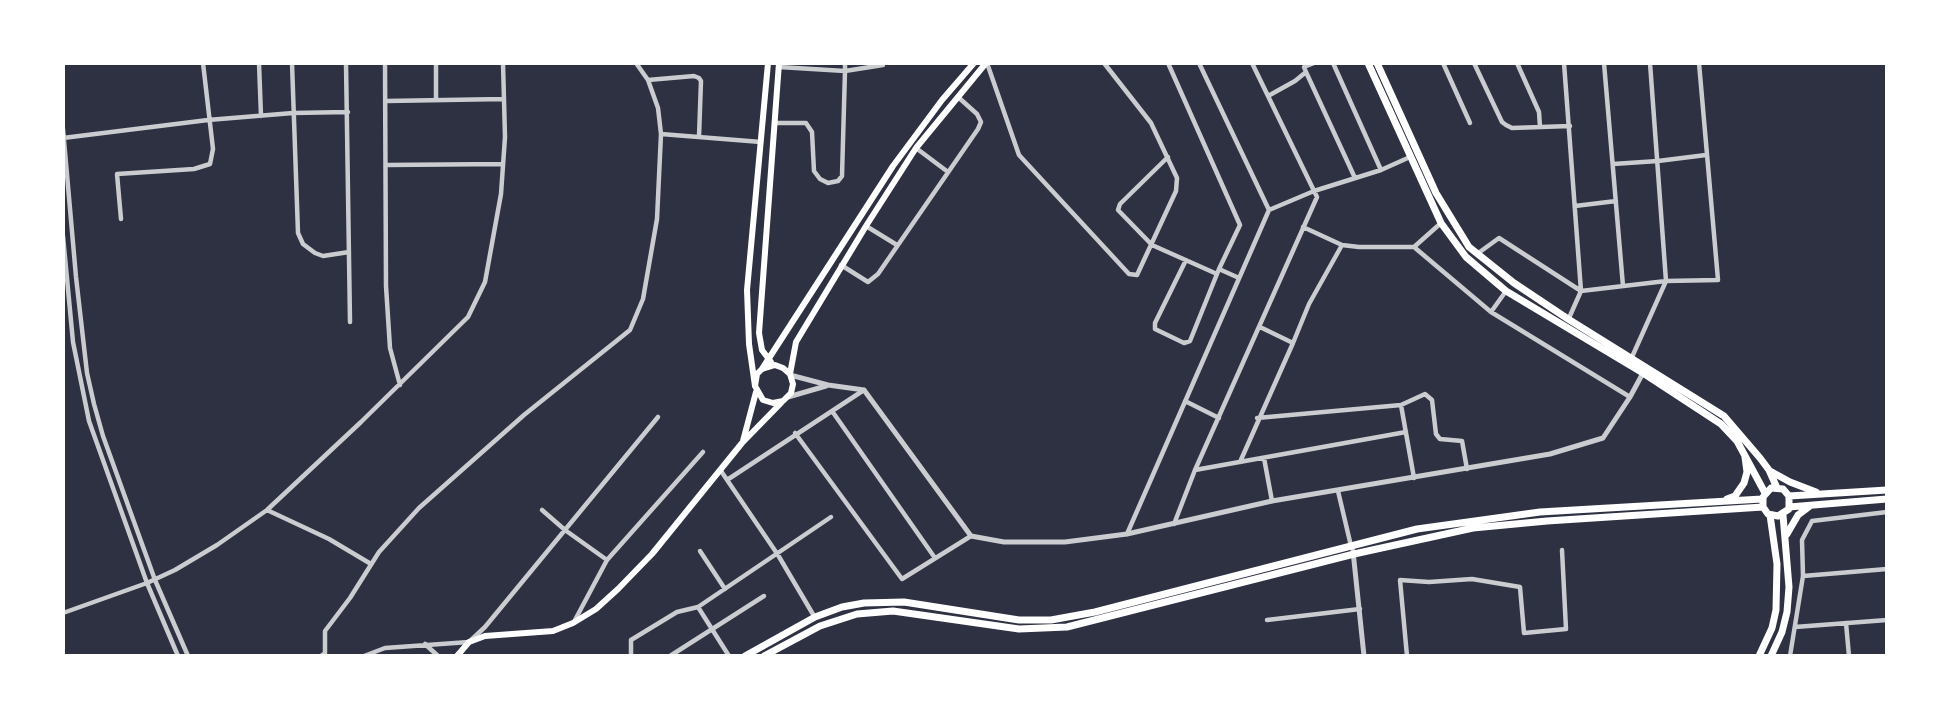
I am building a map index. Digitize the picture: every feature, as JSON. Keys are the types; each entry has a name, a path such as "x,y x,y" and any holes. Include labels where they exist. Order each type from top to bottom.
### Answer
{"main road":[{"path":"768,63 747,290 749,344 756,389 768,402 786,399"},
{"path":"742,443 758,374 892,166 974,63"},
{"path":"457,656 469,642 485,636 553,631 573,623 596,609 652,554 742,443 786,399 792,388 790,374 796,342 841,265 916,148 987,63"},
{"path":"1368,63 1441,223 1466,257 1506,291 1643,373 1721,424 1737,441 1763,496 1763,508 1770,515 1777,564 1776,610 1772,628 1759,656"},
{"path":"1377,63 1436,192 1469,247 1568,319 1724,416 1769,470 1777,488"},
{"path":"779,65 759,333 762,350 768,360 790,374"},
{"path":"758,374 762,369 775,365"},
{"path":"1720,502 1735,496 1742,488 1747,472 1745,456"},
{"path":"1769,470 1790,482 1824,494"},
{"path":"745,656 815,617 842,607 884,601 935,606 1019,620 1051,620 1095,612 1417,529 1493,517 1594,508 1720,502 1763,496 1777,488 1783,489 1789,496 1789,507 1783,515 1788,563 1787,612 1782,632 1771,656"},
{"path":"1789,496 1887,489"},
{"path":"1789,507 1887,500"},
{"path":"1786,537 1798,515 1811,505"},
{"path":"764,656 820,626 857,614 893,611 1019,629 1067,627 1354,554 1474,528 1763,508"},
{"path":"1770,515 1783,515"}],"street":[{"path":"121,219 117,174 194,169 210,164 213,149 202,63"},
{"path":"259,63 261,116"},
{"path":"292,63 298,233 303,244 323,256 349,252"},
{"path":"346,63 350,322"},
{"path":"386,63 388,310 390,348 400,385"},
{"path":"436,63 436,99"},
{"path":"63,612 155,580 217,545 267,510 468,317 485,282 492,250 503,164 503,63"},
{"path":"334,656 323,654 325,631 379,551 419,508 524,415 630,330 643,299 657,219 661,134 658,108 648,80 636,63"},
{"path":"773,123 806,123 812,132 814,171 820,179 828,183 838,181 842,176 845,63"},
{"path":"987,63 1019,155 1129,274 1137,275 1176,191 1177,178 1151,123 1104,63"},
{"path":"1168,63 1240,225 1190,341 1184,343 1155,329 1154,323 1186,260"},
{"path":"1199,63 1269,209"},
{"path":"1174,524 1195,470 1317,197 1252,63"},
{"path":"1268,96 1295,81 1304,67 1314,63"},
{"path":"1333,63 1381,170"},
{"path":"1443,63 1470,123"},
{"path":"1474,63 1502,122 1512,128 1570,126"},
{"path":"1517,63 1539,112 1540,127"},
{"path":"1564,63 1581,291 1568,319"},
{"path":"1604,63 1623,286"},
{"path":"1632,357 1667,281 1650,63"},
{"path":"1476,254 1499,237 1581,291 1667,281 1718,281 1699,63"},
{"path":"779,65 845,71 883,65"},
{"path":"1304,67 1355,178"},
{"path":"648,80 694,76 699,78 699,137"},
{"path":"841,265 868,282 878,274 981,122 957,97"},
{"path":"386,101 504,99"},
{"path":"63,138 208,120 293,113 348,112"},
{"path":"63,129 76,277 90,389 98,420 155,580 188,656"},
{"path":"661,134 761,142"},
{"path":"916,148 948,172"},
{"path":"1613,164 1706,155"},
{"path":"1168,157 1118,211 1152,245 1239,278"},
{"path":"1127,534 1269,209 1410,158"},
{"path":"387,165 503,164"},
{"path":"1575,206 1616,201"},
{"path":"1414,247 1441,223"},
{"path":"866,226 897,245"},
{"path":"1303,227 1342,245 1414,247 1491,312 1630,397"},
{"path":"63,236 73,342 93,436 177,656"},
{"path":"1240,463 1309,304 1342,245"},
{"path":"66,278 76,277"},
{"path":"1491,312 1506,291"},
{"path":"1260,327 1293,343"},
{"path":"73,342 83,341"},
{"path":"795,433 902,579 971,536 1004,542 1065,542 1127,534 1272,501 1550,454 1603,438 1643,373"},
{"path":"790,374 828,385 864,390 971,536"},
{"path":"786,399 828,385"},
{"path":"727,480 864,390"},
{"path":"1258,418 1401,405 1425,394 1432,400 1436,434 1440,439 1462,441 1467,469"},
{"path":"1185,401 1219,418"},
{"path":"1401,405 1414,478"},
{"path":"831,411 935,558"},
{"path":"364,656 384,648 469,642 485,627 658,417"},
{"path":"1195,470 1406,432"},
{"path":"573,623 607,560 703,452"},
{"path":"1264,458 1272,501"},
{"path":"722,471 778,555 815,617"},
{"path":"1338,491 1354,554 1364,656"},
{"path":"1790,656 1803,576 1802,540 1812,521 1887,513 1887,500"},
{"path":"267,510 329,539 371,564"},
{"path":"542,510 607,560"},
{"path":"631,656 631,640 677,612 698,607 831,517"},
{"path":"1407,656 1400,580 1429,582 1472,579 1520,587 1524,633 1566,629 1562,550"},
{"path":"700,551 725,589"},
{"path":"1803,576 1887,569"},
{"path":"670,656 764,596"},
{"path":"698,607 729,656"},
{"path":"1268,620 1360,609"},
{"path":"1795,626 1887,620"},
{"path":"1846,623 1849,656"},
{"path":"424,644 438,656"}]}
